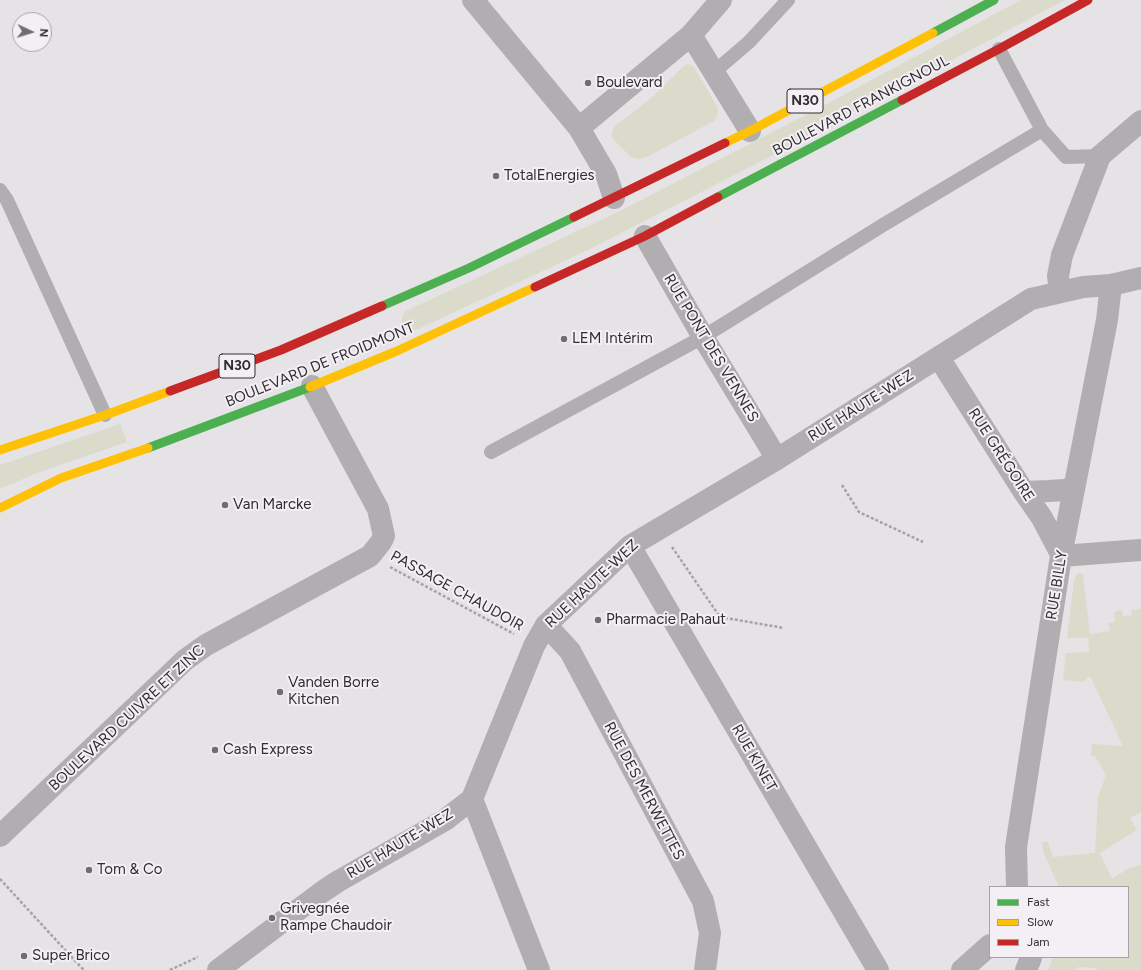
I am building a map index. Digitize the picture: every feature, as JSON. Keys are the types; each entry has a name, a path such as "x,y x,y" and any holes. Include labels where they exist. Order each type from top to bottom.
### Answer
{"main road":[{"name":"BOULEVARD FRANKIGNOUL","path":"614,198 750,130 994,0"},
{"name":"BOULEVARD FRANKIGNOUL","path":"645,236 999,49 1088,0"},
{"name":"BOULEVARD DE FROIDMONT","path":"0,450 105,415 285,348 469,268 614,198"},
{"name":"BOULEVARD DE FROIDMONT","path":"0,508 61,478 147,448 312,386 397,351 645,236"}],"street":[{"path":"473,0 579,128 606,174 614,198"},
{"path":"579,128 691,35 722,0"},
{"path":"691,35 750,130"},
{"path":"1060,292 1058,276 1062,255 1100,156 1141,121"},
{"name":"RUE PONT DES VENNES","path":"645,236 703,337 777,459"},
{"name":"RUE HAUTE-WEZ","path":"218,970 322,892 445,820 472,799 534,646 546,625 630,546 777,459 1031,299 1083,287 1111,285 1141,278"},
{"name":"RUE BILLY","path":"1017,886 1016,847 1061,555 1107,320 1111,285"},
{"name":"RUE GRÉGOIRE","path":"939,358 1042,518 1061,555"},
{"name":"BOULEVARD CUIVRE ET ZINC","path":"0,836 186,660 206,645 370,556 381,542 384,536 378,509 312,386"},
{"path":"1024,492 1074,488"},
{"name":"RUE KINET","path":"630,546 878,970"},
{"path":"1061,555 1141,550"},
{"name":"RUE DES MERWETTES","path":"546,625 570,652 703,901 710,933 705,970"},
{"path":"472,799 539,970"},
{"path":"962,970 989,946"},
{"path":"1026,970 1031,958"}],"lane":[{"path":"714,72 749,42 788,0"},
{"path":"999,49 1042,130 1066,157 1100,156"},
{"path":"491,452 703,337 883,225 1042,130"},
{"path":"0,190 7,200 105,415"}],"path":[{"path":"842,486 859,512 923,542"},
{"path":"659,529 720,616 784,628"},
{"name":"PASSAGE CHAUDOIR","path":"370,556 534,646"},
{"path":"0,879 84,970"}],"green space":[{"path":"1021,0 1065,0 754,165 588,250 418,329 411,331 407,330 402,324 402,319 406,311 618,212 821,107"},
{"path":"687,64 694,67 718,108 717,117 714,121 647,157 638,159 631,157 615,141 612,136 613,129 650,99"},
{"path":"120,424 127,442 37,473 0,489 0,465"},
{"path":"1078,573 1083,574 1090,634 1110,631 1108,623 1115,622 1114,612 1122,610 1123,616 1132,615 1131,610 1141,609 1141,812 1130,818 1137,830 1100,853 1112,879 1129,868 1141,865 1141,970 1099,970 1095,968 1079,967 1074,970 1048,970 1053,958 1129,958 1129,886 1059,886 1043,852 1042,842 1048,842 1053,857 1095,853 1098,797 1106,775 1095,756 1091,756 1092,744 1123,746 1090,676 1083,682 1063,680 1066,653 1089,652 1088,638 1067,638 1074,579"}],"traffic: fast":[{"path":"933,33 994,0"},
{"path":"718,197 902,100"},
{"path":"382,306 469,268 574,217"},
{"path":"148,448 310,387"}],"traffic: slow":[{"path":"725,143 933,33"},
{"path":"310,387 397,351 535,287"},
{"path":"0,450 111,413 170,391"},
{"path":"0,508 61,478 148,448"}],"traffic: jam":[{"path":"902,100 1088,0"},
{"path":"574,217 725,143"},
{"path":"535,287 645,236 718,197"},
{"path":"170,391 281,350 382,306"}],"place":[{"name":"Boulevard","path":"588,83"},
{"name":"TotalEnergies","path":"496,176"},
{"name":"LEM Intérim","path":"564,339"},
{"name":"Van Marcke","path":"225,505"},
{"name":"Pharmacie Pahaut","path":"598,620"},
{"name":"Vanden Borre Kitchen","path":"280,692"},
{"name":"Cash Express","path":"215,750"},
{"name":"Tom & Co","path":"89,870"},
{"name":"Grivegnée Rampe Chaudoir","path":"272,918"},
{"name":"Super Brico","path":"24,956"}]}
